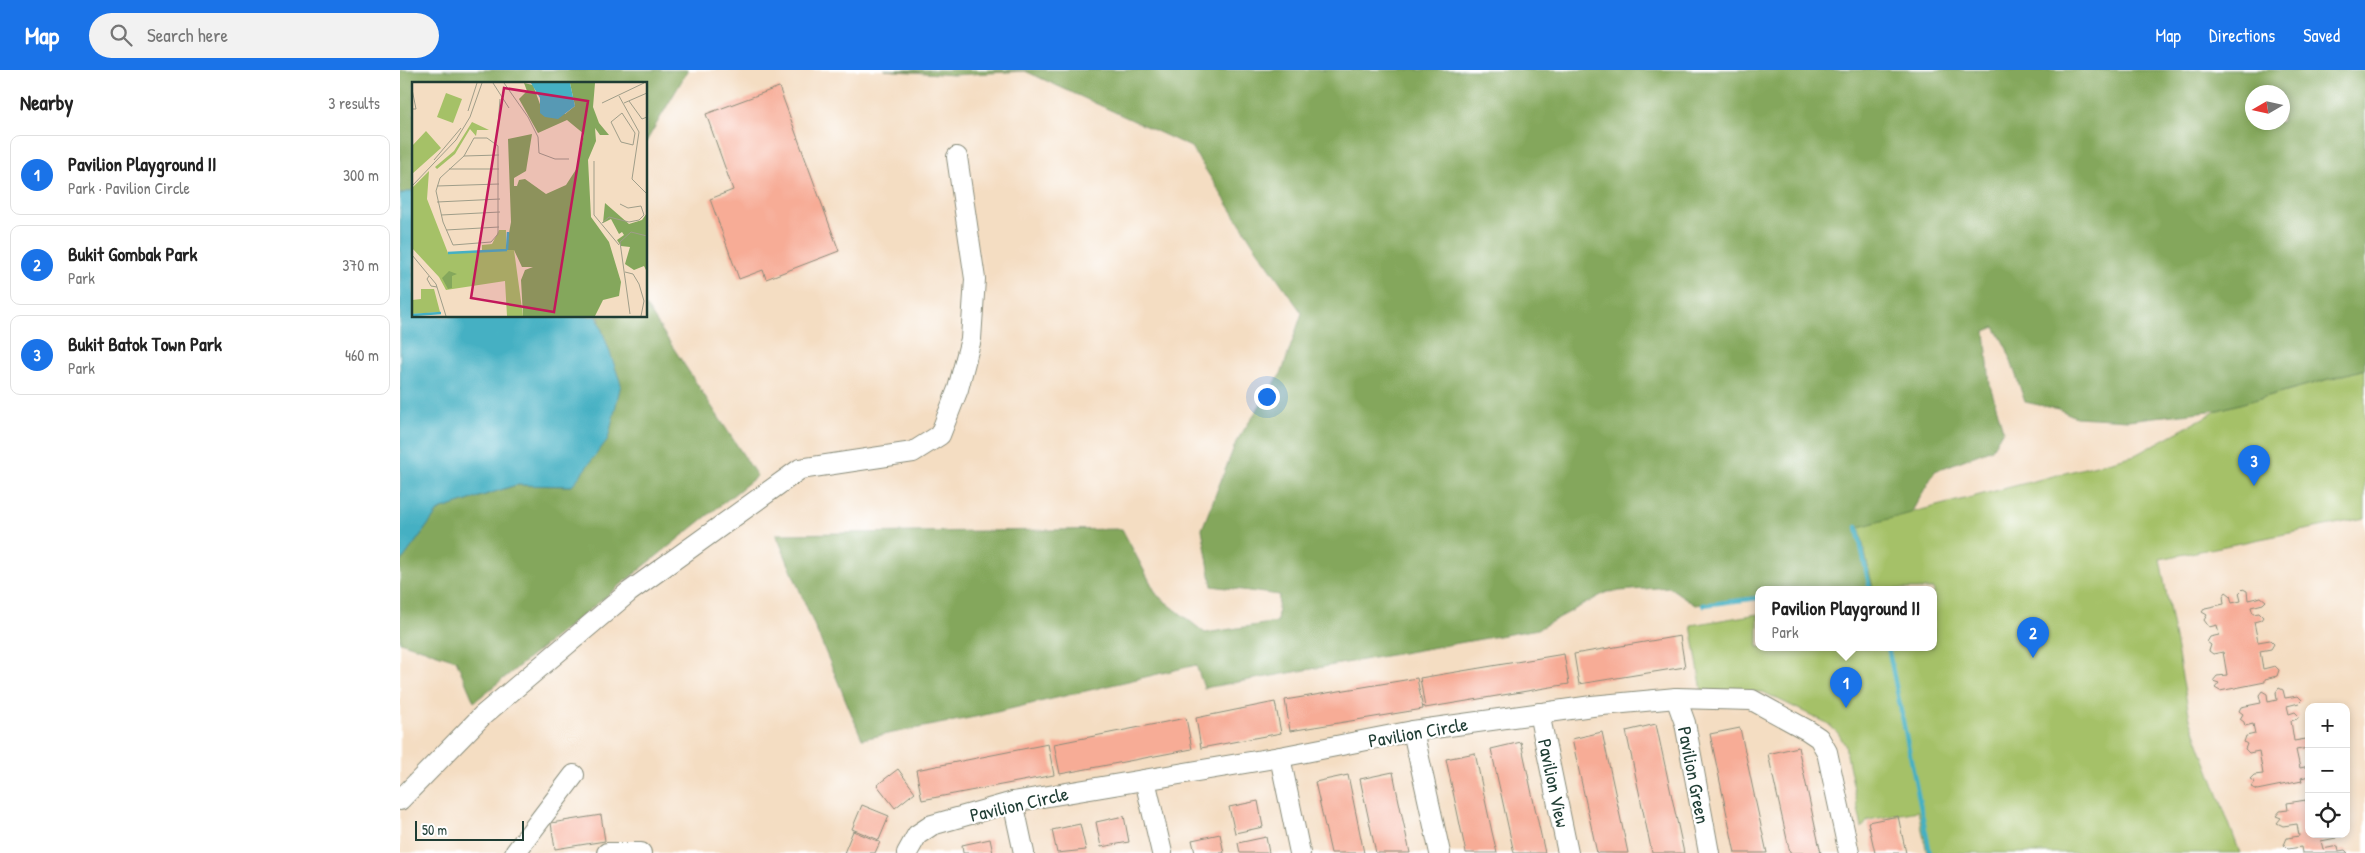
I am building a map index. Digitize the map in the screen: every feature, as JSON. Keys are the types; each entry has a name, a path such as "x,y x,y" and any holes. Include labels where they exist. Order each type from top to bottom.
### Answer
{"street":[{"path":"400,800 482,716 629,592 800,469 913,452 940,435 958,389 971,339 975,279 957,157"},
{"name":"Pavilion Circle","path":"907,853 917,835 932,825 1013,802 1280,757 1413,731 1539,712 1676,698 1752,700 1819,738 1827,752 1848,853"},
{"name":"Pavilion Green","path":"1676,698 1685,723 1709,853"},
{"name":"Pavilion View","path":"1539,712 1568,853"},
{"path":"1413,731 1440,853"},
{"path":"1280,757 1300,853"},
{"path":"515,853 574,774"},
{"path":"1145,780 1162,853"},
{"path":"1013,802 1024,853"},
{"path":"607,853 641,853"}],"green space":[{"path":"400,70 688,70 648,139 648,82 412,82 412,191 400,194"},
{"path":"884,70 2365,70 2365,369 2218,410 2128,420 2076,417 2058,409 2025,402 2007,349 1995,327 1985,331 1990,385 2003,430 1992,449 1935,471 1911,513 1859,527 1872,586 1755,586 1755,596 1695,605 1669,587 1607,592 1538,629 1204,688 1196,665 980,716 862,739 776,534 1122,529 1157,595 1205,633 1277,622 1279,595 1212,586 1202,529 1236,442 1282,372 1302,313 1254,245 1191,147 1025,71 953,75"},
{"path":"648,309 757,476 474,702 456,660 400,642 400,563 439,510 516,485 572,486 600,319 648,318"},
{"path":"2365,369 2365,518 2160,559 2190,719 2240,853 1927,853 1918,811 1868,820 1862,828 1845,745 1838,733 1827,723 1763,692 1702,691 1691,625 1755,614 1755,651 1937,651 1937,586 1872,586 1859,526 2135,455 2218,410"}],"water":[{"path":"412,191 412,318 598,318 621,384 608,439 572,486 516,485 439,510 400,563 400,194"}],"building":[{"path":"779,87 839,251 766,279 763,270 739,279 710,199 733,190 706,114"},
{"path":"2243,589 2247,591 2248,600 2261,597 2266,601 2263,604 2251,607 2253,614 2259,613 2263,617 2261,620 2254,622 2258,642 2270,640 2274,644 2271,649 2260,651 2263,669 2275,666 2279,670 2277,676 2265,679 2265,682 2220,691 2215,688 2219,683 2213,681 2217,676 2227,675 2223,652 2213,654 2209,651 2211,645 2207,642 2210,637 2219,635 2217,625 2209,627 2204,620 2207,615 2202,612 2205,608 2224,604 2223,596 2226,592 2230,595 2232,603 2241,601 2239,593"},
{"path":"1680,636 1685,667 1579,684 1574,654"},
{"path":"1564,654 1569,684 1425,708 1420,678"},
{"path":"1417,678 1423,709 1290,731 1285,700"},
{"path":"2279,688 2283,690 2285,698 2298,696 2302,700 2299,703 2287,706 2289,714 2295,712 2299,716 2291,721 2294,741 2305,739 2305,748 2296,750 2300,768 2305,767 2305,777 2301,778 2302,781 2257,790 2251,787 2255,782 2250,779 2254,775 2263,774 2259,751 2249,753 2245,749 2247,744 2244,742 2246,736 2255,734 2253,724 2245,726 2244,722 2240,719 2243,714 2239,711 2241,707 2261,703 2259,695 2262,691 2267,694 2268,702 2277,700 2276,692"},
{"path":"1275,702 1281,733 1201,748 1196,718"},
{"path":"1186,718 1192,749 1060,774 1054,744"},
{"path":"1656,724 1684,853 1652,853 1626,731"},
{"path":"1740,728 1767,853 1735,853 1710,734"},
{"path":"1602,732 1628,853 1597,853 1572,739"},
{"path":"1521,742 1545,853 1514,853 1491,749"},
{"path":"1048,744 1054,775 922,800 916,770"},
{"path":"1798,747 1821,853 1790,853 1768,754"},
{"path":"1475,753 1497,853 1466,853 1446,759"},
{"path":"898,769 915,792 895,808 877,785"},
{"path":"1393,772 1410,853 1376,853 1360,779"},
{"path":"1348,775 1364,853 1331,853 1315,782"},
{"path":"2305,800 2305,838 2336,838 2321,841 2323,849 2338,846 2339,851 2345,850 2348,853 2302,853 2301,847 2288,849 2284,845 2287,838 2299,836 2297,824 2283,826 2277,823 2281,818 2276,816 2280,811 2288,810 2287,803"},
{"path":"1258,801 1263,827 1235,833 1229,807"},
{"path":"862,805 889,816 879,840 852,829"},
{"path":"601,815 605,841 555,849 551,823"},
{"path":"1124,816 1129,842 1101,847 1096,822"},
{"path":"1898,816 1906,853 1875,853 1868,822"},
{"path":"1080,824 1086,850 1057,853 1052,830"},
{"path":"853,831 880,842 875,853 844,853"},
{"path":"1220,834 1224,853 1195,853 1192,840"},
{"path":"1266,837 1269,853 1240,853 1238,843"},
{"path":"990,839 993,853 963,853 962,845"}],"waterway":[{"path":"1857,527 1869,586"},
{"path":"1703,605 1755,598"},
{"path":"1889,651 1930,853"}],"place":[{"name":"Bukit Batok Town Park","path":"2254,486"},
{"name":"Bukit Gombak Park","path":"2033,658"},
{"name":"Pavilion Playground II","path":"1846,708"}]}
